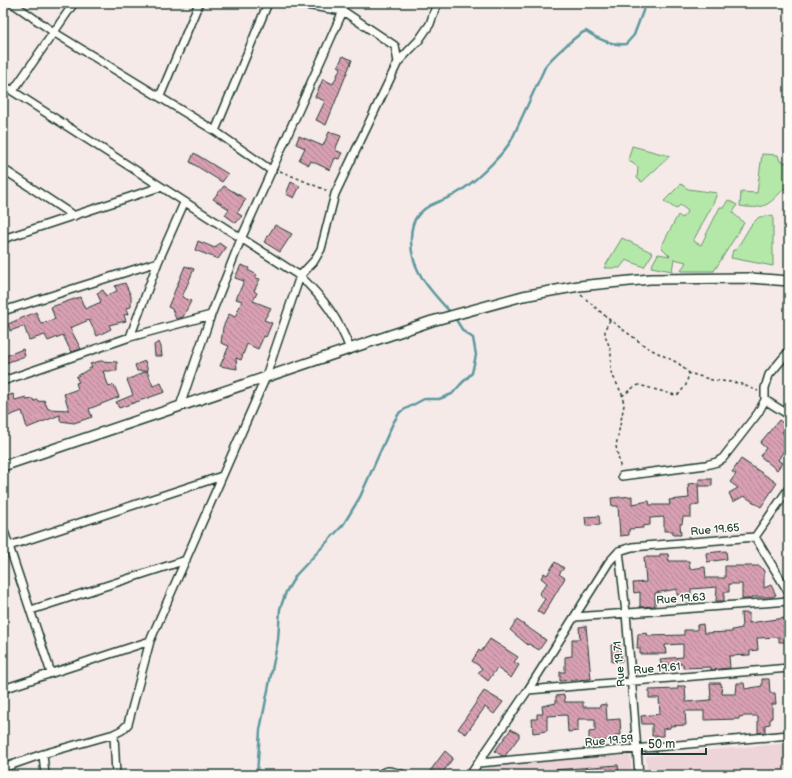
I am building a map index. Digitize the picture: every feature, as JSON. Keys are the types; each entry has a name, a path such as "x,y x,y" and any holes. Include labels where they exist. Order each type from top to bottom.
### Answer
{"street":[{"path":"12,3 55,33 160,96 272,169"},
{"path":"13,91 55,33 74,3"},
{"path":"160,96 199,3"},
{"path":"215,131 268,3"},
{"path":"293,3 343,11 395,46 398,62"},
{"path":"3,768 43,754 114,734 122,730 128,724 150,641 265,379 300,276 314,262 321,248 335,194 398,62 420,40 430,24 437,3"},
{"path":"180,406 210,316 241,238 343,11"},
{"path":"3,85 184,203 300,276 330,308 338,321 350,349"},
{"path":"3,169 74,216"},
{"path":"3,239 160,186"},
{"path":"130,337 158,262 184,203"},
{"path":"3,311 158,262"},
{"path":"3,466 265,379 432,321 522,296 579,286 650,279 698,277 751,278 789,281"},
{"path":"3,382 130,337 210,316"},
{"path":"622,476 632,476 717,462 723,458 740,437 765,400 765,388 769,375 789,351"},
{"path":"765,400 789,415"},
{"path":"6,547 222,476"},
{"name":"Rue 19.65","path":"619,551 632,547 755,537 789,488"},
{"path":"3,528 6,547 31,610 51,673"},
{"path":"755,537 789,593"},
{"path":"470,775 528,690 609,562 619,551"},
{"name":"Rue 19.71","path":"619,551 626,613 639,775"},
{"path":"31,610 186,560"},
{"name":"Rue 19.63","path":"575,617 789,601"},
{"path":"3,689 150,641"},
{"name":"Rue 19.61","path":"528,690 789,668"},
{"path":"114,734 116,775"},
{"name":"Rue 19.59","path":"479,763 789,735"},
{"path":"43,754 45,775"},
{"path":"380,775 384,771 388,770 404,775"}],"path":[{"path":"272,169 335,194"},
{"path":"579,286 576,290 580,295 610,320 648,348 678,364 689,373 712,380 747,385 758,390 765,400"},
{"path":"610,320 606,329 606,335 611,351 611,372 622,396 624,405 616,446 620,466 632,476"},
{"path":"622,396 638,385 679,394 686,385 689,373"}],"shaded area":[{"path":"789,743 789,775 647,775 646,756"},
{"path":"630,753 632,775 482,775 489,765"}],"green space":[{"path":"632,146 670,156 642,182 637,178 638,167 628,160"},
{"path":"762,154 778,155 780,161 788,163 789,160 789,184 768,204 757,207 740,206 741,192 757,193"},
{"path":"681,184 688,189 717,193 713,204 693,241 701,245 720,207 724,207 728,200 737,205 733,213 744,223 714,271 681,271 686,262 674,259 672,271 651,267 658,254 670,256 661,247 678,215 682,218 688,211 680,205 676,209 664,201"},
{"path":"773,216 773,266 731,258 733,250 736,250 751,225 759,217"},
{"path":"622,238 653,253 644,267 626,260 620,268 604,268"}],"building":[{"path":"343,56 352,60 326,125 316,120 325,101 315,97 323,79 333,84 341,67 338,66"},
{"path":"329,132 341,136 335,150 342,153 339,159 335,158 330,170 311,161 309,165 299,160 305,148 296,144 299,136 323,146"},
{"path":"194,153 228,174 222,182 190,162"},
{"path":"291,182 300,186 294,198 286,194"},
{"path":"224,186 246,199 237,213 242,216 236,223 225,215 229,209 213,199"},
{"path":"275,225 292,234 280,252 264,242"},
{"path":"198,241 215,248 219,243 226,248 218,259 195,250"},
{"path":"241,265 249,268 248,270 257,275 255,278 260,279 254,291 257,293 253,301 271,308 264,320 272,323 266,337 264,336 258,349 247,344 241,360 236,358 237,369 220,366 229,346 221,343 223,327 229,314 235,317 242,301 236,299 244,281 235,278"},
{"path":"185,266 194,269 182,297 191,301 183,317 176,319 172,309 168,307"},
{"path":"125,283 131,296 131,307 126,308 128,314 124,315 126,321 109,325 111,329 97,336 89,320 70,328 81,349 71,352 63,335 48,341 45,335 29,340 24,326 10,331 8,324 36,312 41,324 55,319 51,307 80,297 85,309 101,302 97,293 103,290 106,296 117,291 115,286"},
{"path":"159,342 162,356 155,356 154,345"},
{"path":"23,349 25,356 3,364 3,357"},
{"path":"100,361 117,362 117,371 103,371 109,387 114,385 119,397 89,409 92,417 74,423 60,421 60,415 27,428 22,411 3,418 3,397 13,394 15,400 26,397 26,400 33,399 34,401 38,400 39,402 44,400 48,409 69,410 64,394 78,389 76,383 79,382 76,377 92,367 90,364"},
{"path":"145,361 148,371 137,371 135,365"},
{"path":"147,371 153,386 161,383 165,392 119,408 116,402 133,395 127,380"},
{"path":"779,420 787,426 782,432 789,437 789,443 778,460 782,463 777,470 760,456 766,448 760,443"},
{"path":"741,459 777,483 761,507 744,496 733,502 729,493 738,488 730,482 736,474 732,472"},
{"path":"699,479 712,479 712,486 699,486"},
{"path":"698,483 699,505 691,506 691,517 683,517 682,524 680,524 681,535 673,535 673,531 664,531 664,517 650,518 650,525 643,526 643,528 629,529 629,535 620,536 618,506 612,506 611,498 632,496 632,504 649,501 650,505 670,505 669,500 689,498 688,484"},
{"path":"599,516 600,525 586,526 585,517"},
{"path":"726,551 727,559 707,562 706,553"},
{"path":"660,554 668,554 669,561 689,561 690,569 705,567 706,578 725,578 725,566 760,566 764,571 764,588 771,585 776,595 772,597 751,597 751,599 742,599 742,584 729,584 729,592 724,592 724,601 716,601 717,587 691,589 691,595 677,595 677,589 655,593 655,606 640,607 640,592 634,593 633,583 646,582 644,557 660,557"},
{"path":"555,562 564,568 559,574 565,578 543,615 537,611 545,599 539,594 547,583 541,578 544,573 547,575"},
{"path":"741,613 749,613 749,623 785,618 786,632 789,631 789,642 779,642 779,637 757,638 758,650 750,651 750,655 729,656 730,668 711,670 711,667 683,668 683,664 661,665 660,659 683,657 683,644 665,645 666,654 640,654 640,648 637,648 638,634 647,633 648,636 684,635 684,630 697,630 697,625 703,624 704,633 732,632 732,630 742,628"},
{"path":"517,620 546,640 539,650 529,644 528,645 510,630"},
{"path":"586,626 591,679 560,681 560,672 565,672 565,657 572,656 572,639 580,639 579,627"},
{"path":"490,639 518,657 514,662 519,665 511,678 497,668 488,681 478,673 482,668 472,661 479,650 481,652"},
{"path":"611,645 619,645 622,661 612,662"},
{"path":"762,679 769,679 770,693 775,693 776,704 772,704 772,718 770,718 770,724 765,725 765,732 758,733 758,716 745,716 739,717 739,719 704,720 704,711 685,711 686,725 670,726 670,728 663,729 663,736 652,736 652,724 642,724 641,716 660,714 659,698 649,698 649,690 678,689 678,686 685,686 686,702 711,700 710,683 721,683 722,694 736,694 737,683 744,683 745,689 762,686"},
{"path":"484,691 503,702 494,714 485,707 466,734 458,729"},
{"path":"564,695 565,702 583,702 583,707 600,707 600,705 606,704 607,720 620,719 621,735 615,735 616,740 589,741 589,732 595,731 595,719 578,719 578,731 568,732 567,715 547,716 547,731 533,733 532,719 537,719 537,714 543,714 542,706 556,703 556,696"},
{"path":"511,729 519,734 519,737 505,756 502,756 495,751"},
{"path":"445,751 453,758 441,775 436,775 430,771"},
{"path":"618,765 619,774 554,775 554,770"}],"waterway":[{"path":"452,314 430,289 418,271 414,261 411,236 415,219 427,207 461,191 485,171 500,155 511,141 546,65 559,52 577,36 586,31 605,41 616,44 626,44 634,35 646,3"},
{"path":"257,775 260,730 278,640 280,609 286,592 296,575 343,525 360,497 393,423 400,412 424,399 439,399 452,394 472,373 476,355 473,338 463,331 455,318"}]}
